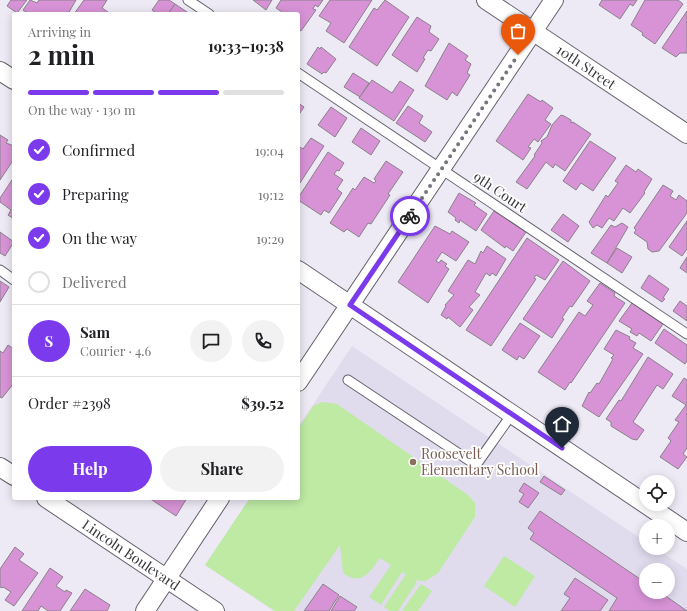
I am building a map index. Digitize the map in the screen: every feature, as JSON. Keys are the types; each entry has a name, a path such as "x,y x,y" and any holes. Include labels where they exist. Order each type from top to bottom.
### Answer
{"street":[{"name":"10th Street","path":"486,0 687,134"},
{"path":"300,379 554,0"},
{"path":"0,70 12,79"},
{"path":"300,271 687,532"},
{"path":"0,467 12,475"},
{"name":"Lincoln Boulevard","path":"49,500 215,611"},
{"path":"145,611 219,500"}],"lane":[{"path":"188,0 206,12"},
{"name":"9th Court","path":"300,74 687,334"},
{"path":"0,270 12,279"},
{"path":"348,380 476,465 512,414"}],"shaded area":[{"name":"Roosevelt Elementary School","path":"352,346 639,537 639,555 666,555 687,569 687,611 274,611 205,565 249,500 300,500 300,424"}],"green space":[{"path":"322,402 337,404 468,495 475,503 475,517 438,573 426,581 414,580 417,582 398,611 390,611 384,607 406,574 402,572 381,605 369,597 391,565 380,558 369,573 355,579 349,577 343,573 340,545 294,611 275,611 205,565 249,500 300,500 300,426 313,406"},
{"path":"504,556 535,576 515,607 484,586"},
{"path":"421,584 432,591 418,611 402,611"}],"building":[{"path":"11,0 27,0 18,12 7,6"},
{"path":"30,0 37,3 39,0 76,0 69,12 26,12 23,10"},
{"path":"84,0 107,0 102,8 108,12 75,12"},
{"path":"159,0 169,0 175,4 169,12 154,12 152,10"},
{"path":"253,0 272,0 266,10"},
{"path":"281,0 323,0 318,7 315,5 313,9 316,10 301,31 300,12 282,12 276,8"},
{"path":"330,0 372,0 344,43 326,31 331,23 319,16"},
{"path":"385,0 409,17 377,66 349,47 374,8 377,10"},
{"path":"602,0 637,0 633,6 630,4 620,19 599,5"},
{"path":"645,0 678,0 683,4 655,44 631,25"},
{"path":"175,4 187,12 169,12"},
{"path":"687,11 687,53 680,53 676,57 662,48"},
{"path":"417,17 431,26 429,32 439,39 431,51 428,50 423,58 425,59 417,72 392,55"},
{"path":"449,43 468,56 465,60 471,64 467,73 470,75 457,96 452,92 447,100 425,86"},
{"path":"318,47 320,49 321,47 336,59 326,73 324,72 322,74 307,64"},
{"path":"353,73 369,83 360,97 344,87"},
{"path":"372,80 392,93 400,81 414,90 394,121 359,98"},
{"path":"528,94 541,102 542,100 553,108 545,120 551,124 538,142 534,139 528,147 531,148 523,160 496,141"},
{"path":"300,104 304,107 300,113"},
{"path":"408,106 423,116 419,123 432,132 425,142 396,123"},
{"path":"331,107 347,118 335,137 318,125"},
{"path":"561,115 571,120 571,123 573,122 591,134 565,171 555,164 553,168 546,162 527,189 516,182 535,156 534,155 542,143 541,141 547,137 552,125"},
{"path":"361,128 380,141 371,155 352,142"},
{"path":"0,135 8,140 6,143 12,145 12,162 0,180"},
{"path":"311,138 324,146 300,183 300,147 303,149"},
{"path":"590,141 616,158 593,191 581,183 576,190 563,181"},
{"path":"328,152 344,163 339,171 337,170 334,174 343,180 337,189 342,193 329,213 324,210 321,215 300,201 300,195"},
{"path":"386,161 403,172 388,194 390,195 371,224 368,223 359,237 347,229 344,232 330,223 353,188 355,190 364,177 374,183 376,181 374,179"},
{"path":"626,165 636,172 638,169 652,179 644,192 645,193 630,213 623,208 614,221 609,218 602,228 597,225 593,228 589,222 606,195 608,197 618,183 615,181"},
{"path":"12,180 12,218 8,215 11,210 0,202 0,198"},
{"path":"663,185 673,191 670,196 676,200 679,195 687,201 687,213 659,251 652,252 648,249 647,242 634,233 636,230 634,228"},
{"path":"459,193 476,203 474,205 487,214 476,231 460,220 459,223 455,220 456,218 448,212"},
{"path":"494,211 526,232 513,251 506,246 505,248 481,230"},
{"path":"563,214 579,226 568,242 551,230"},
{"path":"687,221 687,249 682,256 669,247"},
{"path":"622,223 628,227 607,263 591,253 611,225 615,227"},
{"path":"435,226 450,234 452,231 469,242 456,261 442,252 436,261 439,263 441,260 447,264 445,266 449,269 428,303 398,282"},
{"path":"0,232 12,241 12,245 5,256 0,253"},
{"path":"527,238 559,260 545,280 536,275 534,278 536,279 491,346 466,330"},
{"path":"487,246 506,259 496,276 492,273 490,276 486,273 475,292 480,295 469,307 473,310 460,327 448,317 447,319 441,315 446,306 445,305 454,295 448,291 468,260 475,264 481,251 483,253"},
{"path":"617,248 632,257 622,273 607,263"},
{"path":"687,257 687,273 680,268"},
{"path":"563,261 590,281 572,307 570,306 562,318 564,319 552,338 523,319"},
{"path":"649,275 669,289 663,298 665,299 662,302 641,288"},
{"path":"0,281 9,287 0,302"},
{"path":"600,283 615,293 614,296 625,303 565,390 538,372 579,312 585,316 593,305 587,301"},
{"path":"680,301 687,306 687,321 673,311"},
{"path":"632,303 663,324 651,341 639,333 637,336 630,332 632,329 619,321"},
{"path":"520,323 540,336 524,359 519,356 517,360 502,350"},
{"path":"664,329 687,345 687,361 685,364 655,343"},
{"path":"616,330 630,337 629,339 636,343 633,348 643,354 599,417 582,406 589,392 590,393 597,383 599,384 613,359 611,358 614,355 604,349"},
{"path":"8,345 12,348 12,386 2,398 0,397 0,351 3,353"},
{"path":"648,357 673,374 663,389 657,385 633,422 644,430 637,440 632,439 611,426 611,422 606,419 619,400 621,401"},
{"path":"684,378 687,380 687,448 683,454 687,457 678,469 660,457 671,441 668,438 679,422 675,420 686,405 672,396"},
{"path":"544,476 565,490 561,495 540,482"},
{"path":"524,483 539,493 528,508 519,502 524,494 519,491"},
{"path":"152,500 186,500 176,516"},
{"path":"540,511 639,578 639,599 670,599 687,611 609,611 617,598 530,539 534,533 528,528"},
{"path":"15,547 24,554 19,560 38,573 14,606 5,600 11,592 3,587 0,587 0,569"},
{"path":"50,568 63,577 56,586 65,592 66,590 72,593 60,611 48,611 41,606 38,611 22,611"},
{"path":"575,578 608,600 600,611 561,611 570,598 564,594"},
{"path":"323,584 339,595 329,611 304,611"},
{"path":"85,589 110,605 107,611 70,611"},
{"path":"340,596 357,607 354,611 331,611"}],"way so far":[{"path":"410,216 518,55"}],"place":[{"name":"Roosevelt Elementary School","path":"413,462"}],"route":[{"path":"410,216 350,305 562,448"}]}
